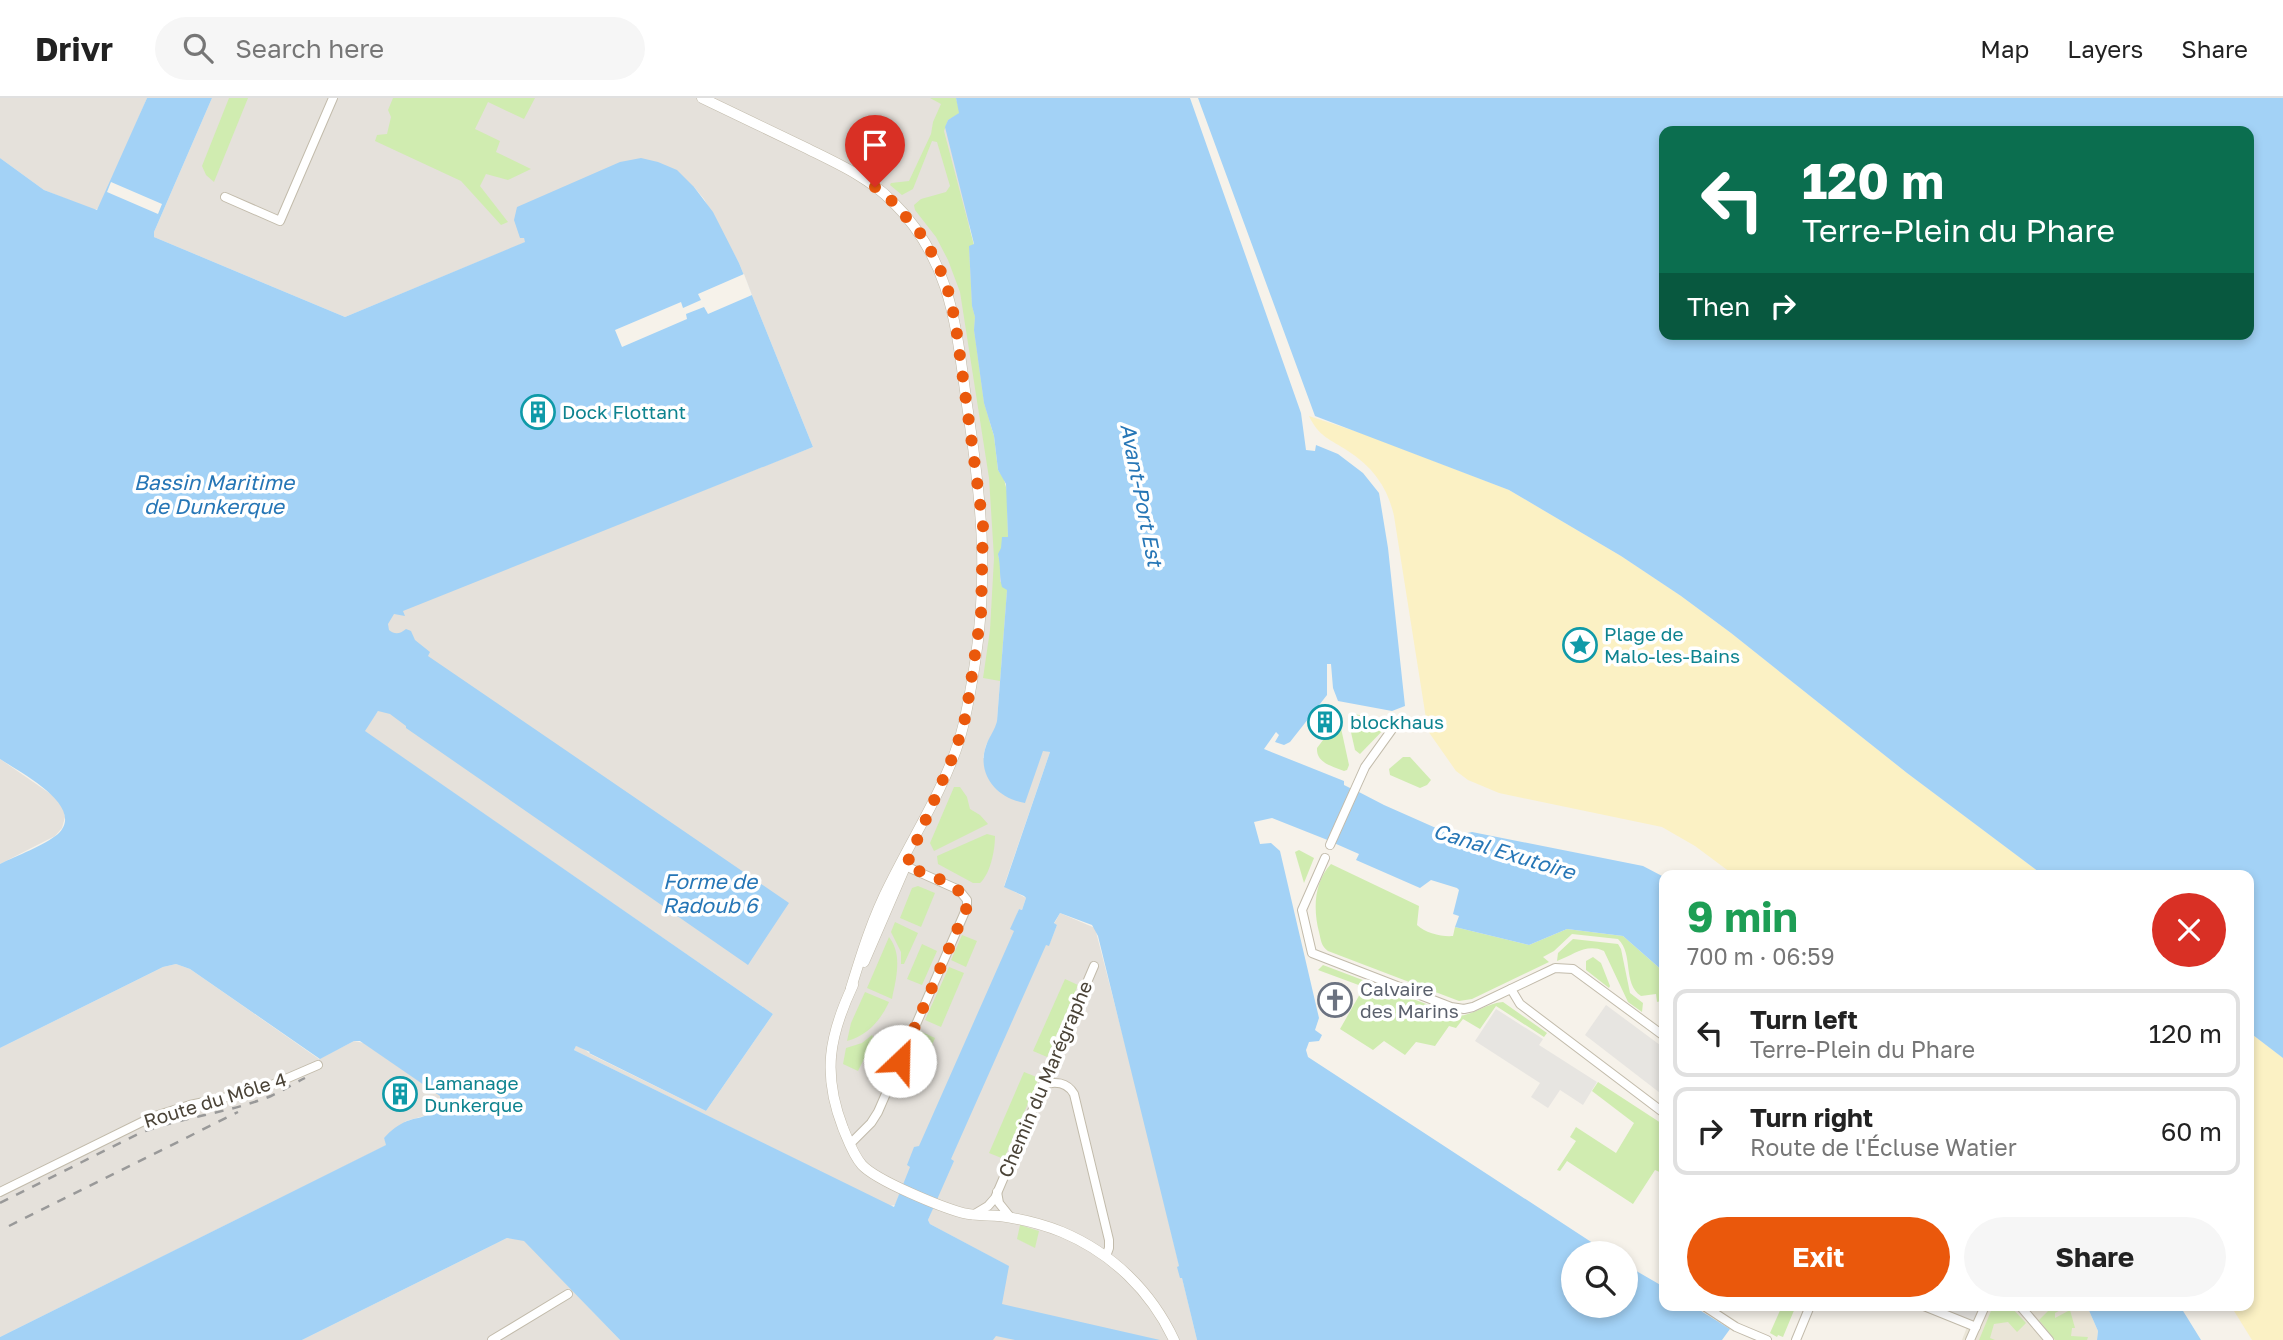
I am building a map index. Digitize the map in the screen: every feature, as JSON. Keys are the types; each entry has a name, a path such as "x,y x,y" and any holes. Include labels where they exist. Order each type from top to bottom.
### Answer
{"street":[{"path":"225,197 280,221 333,98"},
{"path":"702,98 838,164 875,187 893,202 920,233 947,286 955,320 980,496 984,579 977,646 964,722 956,749 903,865 871,927 835,1028 830,1066 832,1096 850,1144 865,1168 894,1184 940,1204 973,1214 1011,1218 1060,1231 1106,1256 1147,1295 1174,1340"},
{"path":"1330,845 1371,756 1393,728"},
{"path":"1325,858 1302,910 1312,953 1459,1009 1473,1007 1555,968 1573,969 1659,1032"},
{"path":"850,1144 878,1112 967,907 967,900 959,890 903,865"},
{"name":"Chemin du Marégraphe","path":"973,1214 988,1206 997,1192 1094,966"},
{"path":"1511,989 1520,1004 1659,1108"},
{"name":"Route du Môle 4","path":"0,1192 152,1117 190,1105 260,1090 318,1065"},
{"path":"1043,1085 1061,1083 1068,1086 1074,1094 1109,1240 1110,1248 1106,1256"},
{"name":"Chemin du Marégraphe","path":"997,1192 999,1203 1011,1218"},
{"path":"492,1340 568,1294"},
{"path":"1712,1311 1736,1327 1767,1340"},
{"path":"1796,1340 1808,1311"},
{"path":"1936,1311 1976,1327"},
{"path":"1970,1340 1983,1311"},
{"path":"2024,1311 2049,1340"}],"shaded area":[{"path":"0,98 147,98 100,208 94,210 44,190 0,158"},
{"path":"212,98 956,98 1007,590 996,729 986,745 983,758 1043,750 1050,752 1004,886 1026,898 1011,929 1049,945 1060,913 1095,928 1197,1340 993,1340 1008,1266 930,1224 928,1220 932,1210 899,1196 895,1205 890,1206 574,1050 576,1046 583,1048 590,1054 706,1111 773,1014 364,731 378,711 387,615 813,447 739,263 704,199 694,187 524,238 526,242 345,317 154,237"},
{"path":"0,759 55,797 63,806 65,817 62,828 55,836 0,864"},
{"path":"176,964 190,969 319,1059 354,1041 364,1043 441,1096 440,1105 431,1114 406,1121 384,1138 387,1145 0,1337 0,1048 163,967"},
{"path":"1606,1005 1659,1044 1659,1092 1585,1035"},
{"path":"1496,1009 1543,1039 1539,1045 1597,1082 1583,1105 1560,1090 1548,1108 1531,1097 1540,1083 1475,1041"},
{"path":"507,1238 524,1240 620,1340 302,1340"},
{"path":"1948,1311 1977,1311 1973,1322"},
{"path":"1973,1311 2089,1311 2098,1331 2097,1340 1962,1340"}],"green space":[{"path":"229,98 248,98 214,182 206,175 202,166"},
{"path":"393,98 535,98 524,119 488,102 475,129 500,141 496,152 531,169 508,180 486,174 480,186 508,222 501,225 461,181 375,141 377,135 387,134 391,117 388,110"},
{"path":"930,98 956,98 960,113 948,120 944,131 974,245 969,247 974,330 984,403 994,436 998,470 1007,491 1008,538 998,555 1001,566 1000,581 1007,590 1000,681 983,678 990,630 994,558 989,478 960,292 936,237 914,205 921,199 946,192 950,186 937,142 932,141 913,189 902,195 890,185 909,181 931,134 941,104"},
{"path":"1353,714 1384,719 1390,723 1360,754 1355,750 1348,719"},
{"path":"1339,719 1349,765 1344,771 1326,763 1317,753 1317,748"},
{"path":"1403,757 1410,757 1431,780 1427,785 1420,788 1390,775 1389,769"},
{"path":"954,787 960,787 967,797 970,809 988,824 934,851 930,843"},
{"path":"987,834 995,836 994,848 989,868 980,883 973,883 938,864 937,856"},
{"path":"1299,850 1314,858 1304,883 1295,852"},
{"path":"1331,864 1419,906 1417,925 1434,934 1453,936 1455,927 1529,945 1567,929 1623,936 1659,968 1659,1002 1656,994 1641,996 1635,990 1626,952 1618,939 1572,934 1554,951 1543,957 1549,962 1472,999 1459,1001 1328,951 1321,940 1316,905 1318,887"},
{"path":"918,886 935,893 921,927 900,918 912,888"},
{"path":"895,922 918,933 904,964 901,964 901,952 891,932"},
{"path":"962,935 977,941 966,967 951,960"},
{"path":"889,937 897,959 892,999 867,988"},
{"path":"1573,939 1618,944 1630,993 1643,1003 1642,1012 1628,1002 1604,951 1586,949 1557,961 1558,953"},
{"path":"922,944 937,951 922,985 907,979"},
{"path":"1593,957 1601,963 1609,988 1586,970 1586,961"},
{"path":"1323,965 1458,1016 1503,1002 1547,1033 1544,1037 1496,1006 1480,1029 1463,1019 1456,1028 1449,1026 1435,1046 1416,1042 1405,1055 1384,1041 1373,1050 1340,1029 1364,987 1318,970"},
{"path":"949,967 964,973 941,1027 925,1020"},
{"path":"1065,979 1078,985 1047,1057 1033,1051"},
{"path":"865,992 889,1002 872,1026 847,1041 851,1023"},
{"path":"886,1028 900,1034 891,1058 877,1052"},
{"path":"920,1031 935,1038 912,1094 896,1088"},
{"path":"872,1035 874,1039 858,1071 843,1064 846,1048 862,1043"},
{"path":"1024,1072 1039,1078 1004,1159 989,1153"},
{"path":"1598,1082 1659,1122 1659,1172 1655,1170 1633,1204 1567,1161 1560,1171 1557,1170 1576,1141 1570,1137 1576,1127 1616,1153 1634,1123 1592,1091"},
{"path":"1020,1225 1039,1231 1035,1248 1017,1239"},
{"path":"1780,1311 1794,1311 1783,1337 1770,1333"},
{"path":"1991,1311 2015,1311 2026,1323 2017,1332 2008,1322 1994,1324 1990,1338 1995,1340 1979,1340"},
{"path":"2048,1311 2059,1311 2055,1313 2055,1318 2070,1311 2075,1328 2072,1328 2071,1336 2088,1337 2087,1340 2055,1340 2039,1320"}],"sand":[{"name":"Plage de Malo-les-Bains","path":"1309,416 1364,434 1509,490 1621,556 1731,633 1907,773 2036,870 1727,870 1695,846 1662,827 1499,793 1468,780 1456,771 1428,731 1394,516 1388,496 1365,464 1321,433"},
{"path":"2254,1036 2283,1058 2283,1340 2252,1340 2234,1311 2254,1311"}],"water":[{"name":"Bassin Maritime de Dunkerque","path":"147,98 212,98 154,237 345,317 525,242 524,238 520,238 514,220 517,207 620,162 641,158 658,162 677,170 694,187 713,212 739,263 813,447 403,611 405,616 394,614 388,624 393,633 406,629 411,631 415,640 430,652 428,656 789,903 748,965 406,728 390,714 378,711 365,731 773,1014 706,1111 590,1052 576,1046 574,1050 894,1207 910,1167 907,1165 914,1147 919,1146 1014,931 1010,929 1019,909 1022,910 1026,898 1004,887 1050,752 1043,751 1025,803 1015,801 998,791 984,767 986,746 997,721 1007,590 1002,587 998,554 1002,537 1008,537 1006,484 998,470 994,436 984,403 974,330 969,246 974,244 945,127 948,120 959,113 956,98 1190,98 1301,413 1306,450 1315,451 1316,445 1338,454 1363,473 1379,493 1388,548 1405,706 1392,711 1338,701 1333,688 1331,664 1327,664 1327,695 1290,742 1284,745 1275,742 1279,735 1276,732 1264,749 1344,781 1344,785 1352,789 1330,841 1272,818 1254,822 1260,844 1271,843 1280,851 1319,1018 1315,1030 1322,1035 1319,1041 1309,1042 1306,1050 1308,1057 1590,1241 1561,1241 1561,1318 1638,1318 1638,1272 1659,1284 1659,1311 1701,1311 1730,1329 1722,1340 1197,1340 1098,936 1092,925 1060,913 1054,923 1057,925 1049,946 1046,945 951,1159 954,1161 928,1220 930,1224 1009,1266 1002,1304 1160,1340 1015,1340 996,1336 993,1340 620,1340 524,1241 507,1238 302,1340 0,1340 0,1337 386,1145 384,1138 392,1130 434,1111 440,1096 360,1041 354,1041 320,1059 190,969 176,964 163,967 0,1048 0,864 52,838 65,823 64,812 47,791 0,759 0,158 44,190 97,210"},
{"path":"1198,98 2283,98 2283,1058 2254,1036 2254,870 2036,870 1907,773 1681,596 1621,556 1509,490 1315,416"},
{"name":"Canal Exutoire","path":"1357,791 1454,836 1472,832 1643,866 1659,874 1659,968 1623,936 1567,929 1529,945 1455,927 1459,916 1453,914 1459,890 1457,888 1431,880 1420,888 1356,860 1359,854 1334,843"},
{"path":"2089,1311 2183,1311 2201,1340 2097,1340 2098,1331"}],"pier":[{"path":"111,182 162,204 158,214 107,192"},
{"path":"744,274 752,295 708,314 704,307 686,314 687,319 622,347 615,330 681,302 683,308 701,300 698,294"}],"railway":[{"path":"0,1203 140,1133 255,1102 305,1078"},
{"path":"9,1226 238,1112"}],"place":[{"name":"Dock Flottant","path":"538,412"},
{"name":"Plage de Malo-les-Bains","path":"1580,645"},
{"name":"blockhaus","path":"1325,722"},
{"name":"Calvaire des Marins","path":"1335,1000"},
{"name":"Lamanage Dunkerque","path":"400,1094"}],"route":[{"path":"875,187 893,202 920,233 936,260 949,293 976,463 984,547 980,626 964,722 956,749 906,866 959,890 968,903 900,1061"}],"water label":[{"name":"Avant-Port Est","path":"1141,495"},
{"name":"Forme de Radoub 6","path":"710,894"}]}
